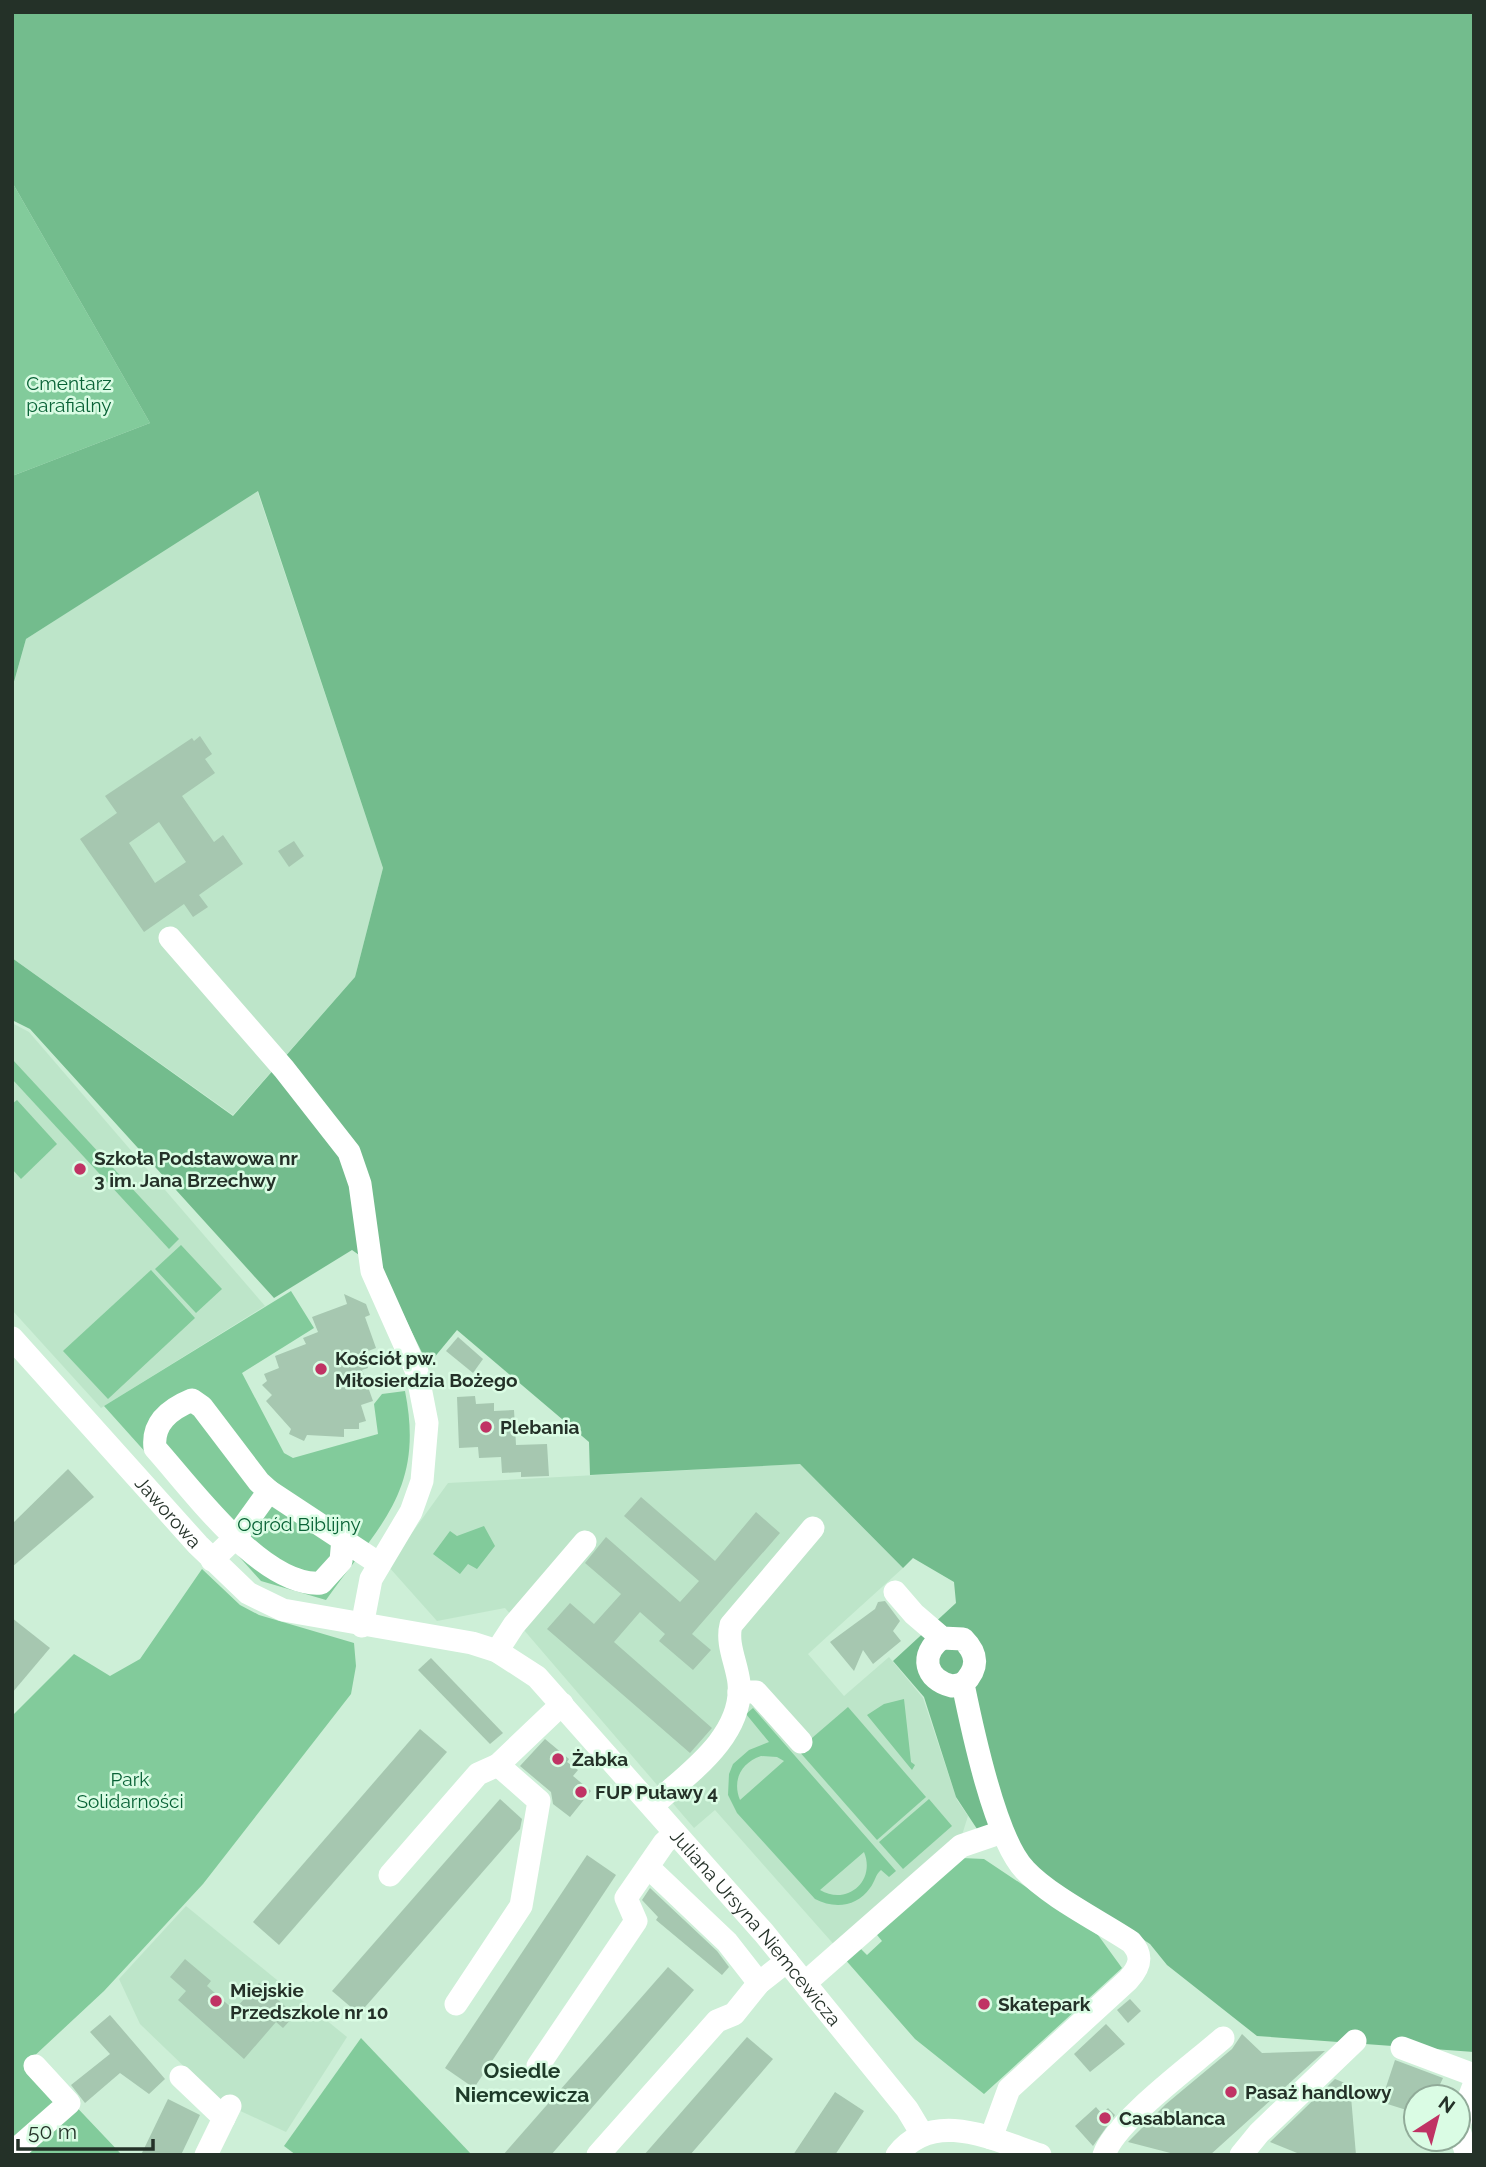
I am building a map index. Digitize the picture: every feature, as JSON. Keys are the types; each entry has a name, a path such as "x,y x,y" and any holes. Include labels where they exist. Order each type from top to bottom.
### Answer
{"street":[{"path":"170,938 339,1134 349,1152 360,1184 372,1271 420,1382 427,1423 422,1482 411,1512 378,1563 371,1579 362,1626"},
{"name":"Jaworowa","path":"12,1338 235,1584 263,1602 283,1610 362,1626"},
{"path":"343,1538 341,1561 321,1583 309,1584 279,1575 262,1563 155,1448 153,1433 156,1425 181,1404 192,1400 202,1406 259,1482 269,1491 343,1538 378,1563"},
{"path":"212,1560 236,1536 269,1491"},
{"path":"652,1806 716,1745 732,1720 739,1692 730,1639 732,1625 813,1528"},
{"path":"497,1651 510,1630 585,1542"},
{"path":"895,1592 914,1614 942,1638"},
{"name":"Juliana Ursyna Niemcewicza","path":"362,1626 472,1643 497,1651 537,1677 787,1961 912,2115 922,2134"},
{"path":"942,1638 962,1639 975,1656 975,1666 963,1684 941,1684 932,1676 927,1666 933,1644 942,1638"},
{"path":"963,1684 1002,1832 1013,1855 1034,1878 1131,1942 1140,1957 1139,1965 1128,1980 1009,2089 991,2138"},
{"path":"739,1692 756,1692 801,1742"},
{"path":"390,1875 478,1774 498,1765 562,1704"},
{"path":"456,2004 521,1906 539,1801 498,1765"},
{"path":"805,1983 961,1846 1002,1832"},
{"path":"538,2066 636,1921 626,1898 676,1833"},
{"path":"648,1867 727,1942 759,1983"},
{"path":"598,2155 717,2021 734,2014 759,1983 787,1961"},
{"path":"1104,2155 1107,2144 1122,2126 1223,2038"},
{"path":"1241,2155 1259,2133 1354,2040"},
{"path":"1402,2048 1474,2074"},
{"path":"12,2153 69,2103 35,2066"},
{"path":"181,2077 227,2112 206,2155"},
{"path":"1467,2155 1458,2127 1474,2085"},
{"path":"897,2155 922,2134 962,2130 1040,2155"}],"shaded area":[{"path":"257,490 383,868 355,977 233,1115 12,958 12,690 26,639"},
{"name":"Szkoła Podstawowa nr 3 im. Jana Brzechwy","path":"12,1023 29,1032 265,1306 101,1408 12,1310"},
{"path":"800,1464 903,1568 808,1654 844,1696 889,1657 923,1698 957,1800 968,1816 961,1838 837,1948 715,1810 694,1828 505,1608 437,1621 388,1566 448,1483"},
{"name":"Miejskie Przedszkole nr 10","path":"186,1906 347,2037 286,2132 221,2102 140,2024 119,1979"}],"green space":[{"path":"12,12 1474,12 1474,2052 1257,2036 1167,1965 1150,1944 979,1832 956,1797 924,1697 893,1661 956,1603 954,1582 913,1558 903,1568 800,1464 590,1475 589,1442 457,1330 428,1365 382,1271 352,1250 274,1298 30,1029 12,1020 12,958 233,1116 355,977 383,868 258,491 26,639 12,689 12,476 150,423 12,182"},
{"name":"Cmentarz parafialny","path":"12,182 150,423 12,476"},
{"path":"12,1059 179,1239 169,1249 12,1079"},
{"path":"17,1100 57,1144 21,1179 12,1169 12,1104"},
{"path":"181,1245 222,1289 196,1313 155,1269"},
{"path":"151,1270 195,1318 108,1399 63,1351"},
{"name":"Ogród Biblijny","path":"291,1291 314,1328 242,1373 284,1453 293,1458 378,1434 374,1404 382,1394 405,1391 410,1426 409,1455 403,1481 393,1505 326,1600 261,1581 104,1406"},
{"path":"484,1526 495,1546 477,1569 468,1564 460,1574 433,1554 450,1531 457,1536"},
{"name":"Park Solidarności","path":"202,1569 240,1605 259,1615 354,1643 356,1666 351,1694 203,1884 104,1991 31,2059 122,2155 12,2155 12,1716 74,1654 110,1676 140,1659"},
{"path":"904,1699 911,1762 915,1765 912,1770 867,1715 884,1704"},
{"path":"848,1707 926,1797 877,1840 798,1750"},
{"path":"753,1708 896,1871 889,1877 881,1870 865,1894 852,1902 837,1905 815,1899 737,1813 728,1795 729,1774 733,1764 749,1750 769,1742 746,1714","holes":["761,1756 777,1757 784,1761 740,1800 737,1786 740,1773 748,1763","864,1852 866,1872 857,1888 840,1895 820,1890"]},
{"path":"929,1799 952,1826 903,1869 879,1842"},
{"name":"Skatepark","path":"962,1858 984,1859 1098,1935 1122,1968 984,2094 915,2039 843,1957 861,1949 867,1955 882,1941 873,1930"},
{"path":"361,2038 472,2155 296,2155 284,2146"}],"building":[{"path":"200,736 212,754 205,759 215,773 182,796 214,842 223,835 243,864 199,895 208,907 193,917 184,904 144,932 80,839 117,813 105,796 192,738 194,741","holes":["159,822 186,862 155,883 129,843"]},
{"path":"294,841 304,856 289,867 278,851"},
{"name":"Kościół pw. Miłosierdzia Bożego","path":"344,1294 366,1304 370,1315 365,1317 376,1348 363,1353 368,1368 362,1370 373,1401 361,1405 366,1421 359,1423 359,1429 344,1429 344,1437 307,1435 304,1441 289,1434 291,1429 266,1401 272,1395 262,1385 267,1381 264,1374 279,1368 275,1356 306,1344 303,1338 318,1332 312,1317 347,1304"},
{"path":"458,1337 483,1359 473,1373 446,1351"},
{"name":"Plebania","path":"475,1396 476,1404 494,1403 494,1411 514,1410 516,1445 547,1444 549,1476 521,1477 521,1472 502,1473 501,1457 479,1458 478,1447 459,1448 457,1397"},
{"path":"68,1469 94,1497 12,1567 12,1524"},
{"path":"641,1497 715,1561 756,1512 780,1533 692,1634 711,1650 693,1670 659,1641 665,1634 640,1612 614,1642 712,1728 690,1753 547,1629 570,1603 594,1624 621,1594 585,1563 606,1537 680,1602 699,1581 624,1516"},
{"path":"885,1601 900,1621 893,1631 901,1641 873,1664 863,1650 854,1671 830,1642 875,1609 878,1602"},
{"path":"12,1618 50,1648 12,1693"},
{"path":"431,1658 503,1733 490,1744 418,1670"},
{"path":"420,1729 447,1752 279,1945 253,1922"},
{"path":"545,1739 569,1759 567,1762 578,1770 573,1776 591,1791 570,1817 553,1804 551,1792 520,1766"},
{"path":"500,1799 522,1819 520,1829 359,2014 332,1991"},
{"path":"587,1855 616,1875 474,2088 445,2068"},
{"path":"650,1888 717,1951 729,1967 722,1975 656,1920 658,1917 642,1900"},
{"path":"185,1959 211,1981 207,1986 234,2010 259,1983 295,2015 283,2028 276,2022 244,2059 178,2000 186,1991 170,1977"},
{"path":"668,1967 694,1990 551,2155 503,2155"},
{"path":"1130,1999 1141,2011 1128,2023 1117,2010"},
{"path":"110,2015 165,2079 149,2094 120,2073 85,2103 71,2085 110,2054 90,2032"},
{"path":"1106,2024 1125,2044 1090,2072 1074,2054"},
{"name":"Pasaż handlowy","path":"1242,2034 1262,2053 1325,2051 1210,2155 1178,2155 1128,2142 1166,2104 1232,2049"},
{"path":"747,2037 773,2059 690,2155 644,2155"},
{"path":"1395,2060 1443,2078 1441,2083 1402,2083 1402,2109 1381,2102"},
{"path":"1335,2079 1350,2085 1356,2155 1302,2155 1270,2142"},
{"path":"835,2092 864,2111 835,2155 793,2155"},
{"path":"168,2099 200,2115 181,2155 141,2155"},
{"path":"1096,2107 1102,2114 1108,2108 1115,2115 1093,2146 1075,2126"}],"place":[{"name":"Szkoła Podstawowa nr 3 im. Jana Brzechwy","path":"80,1169"},
{"name":"Kościół pw. Miłosierdzia Bożego","path":"321,1369"},
{"name":"Plebania","path":"486,1427"},
{"name":"Żabka","path":"558,1759"},
{"name":"FUP Puławy 4","path":"581,1792"},
{"name":"Miejskie Przedszkole nr 10","path":"216,2001"},
{"name":"Skatepark","path":"984,2004"},
{"name":"Pasaż handlowy","path":"1231,2092"},
{"name":"Casablanca","path":"1105,2118"}],"district":[{"name":"Osiedle Niemcewicza","path":"522,2082"}]}
